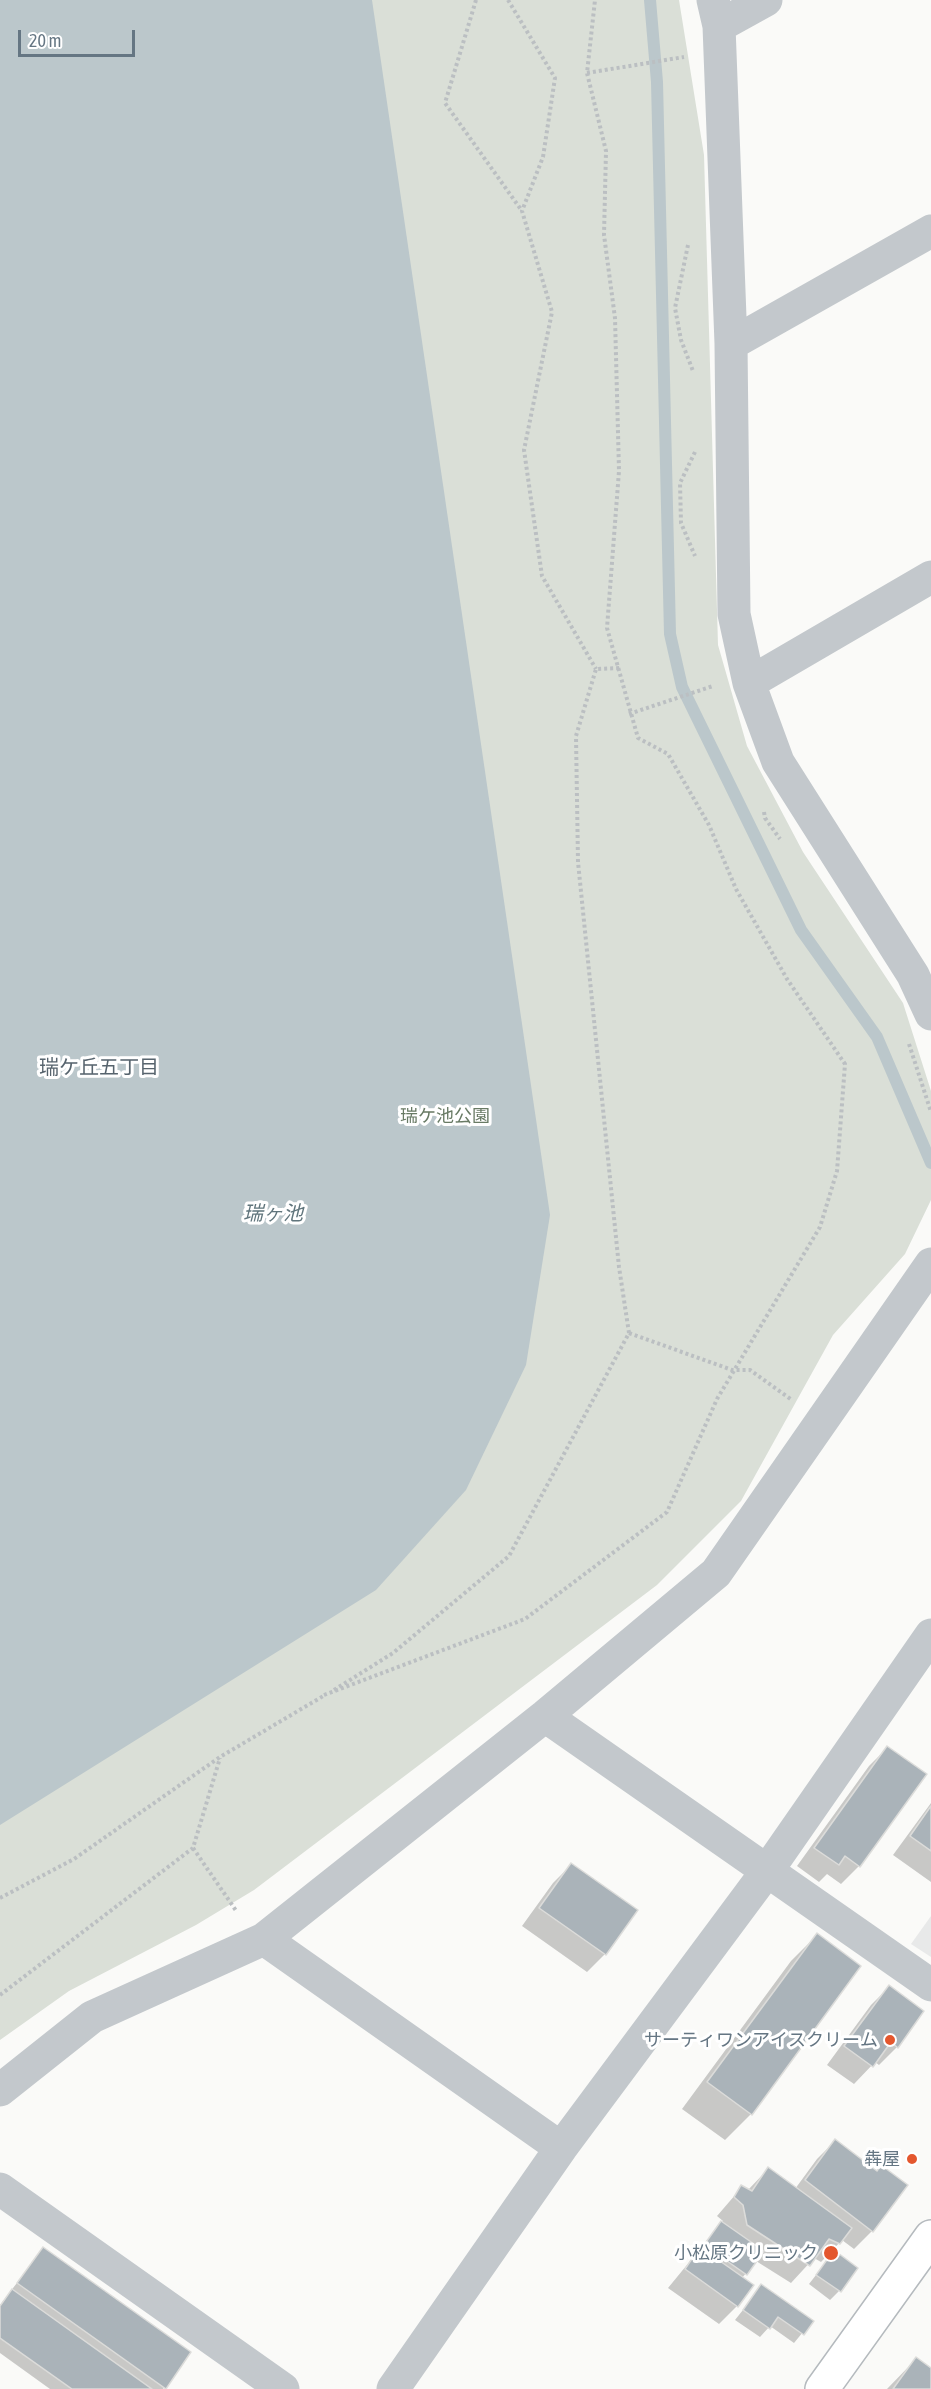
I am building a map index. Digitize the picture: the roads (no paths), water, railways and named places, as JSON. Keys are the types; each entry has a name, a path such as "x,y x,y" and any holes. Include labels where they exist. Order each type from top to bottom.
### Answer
{"main road":[{"path":"822,2389 931,2237"}],"street":[{"path":"766,0 716,13 731,344 734,614 748,679 778,762 913,975 931,1014"},
{"path":"731,344 931,231"},
{"path":"748,679 931,578"},
{"path":"0,2090 92,2017 264,1939 544,1716 716,1573 930,1268"},
{"path":"393,2389 561,2148 767,1871 931,1635"},
{"path":"544,1716 931,1985"},
{"path":"264,1939 561,2148"},
{"path":"0,2189 283,2389"}],"water":[{"name":"瑞ヶ池","path":"0,0 372,0 550,1215 526,1365 466,1490 376,1590 0,1825"}],"waterway":[{"path":"650,0 657,82 670,634 682,687 801,930 877,1037 931,1163"}],"place":[{"name":"サーティワンアイスクリーム","path":"890,2040"},
{"name":"犇屋","path":"912,2159"},
{"name":"小松原クリニック","path":"831,2253"}],"district":[{"name":"瑞ケ丘五丁目","path":"99,1068"}],"park label":[{"name":"瑞ケ池公園","path":"445,1116"}]}
